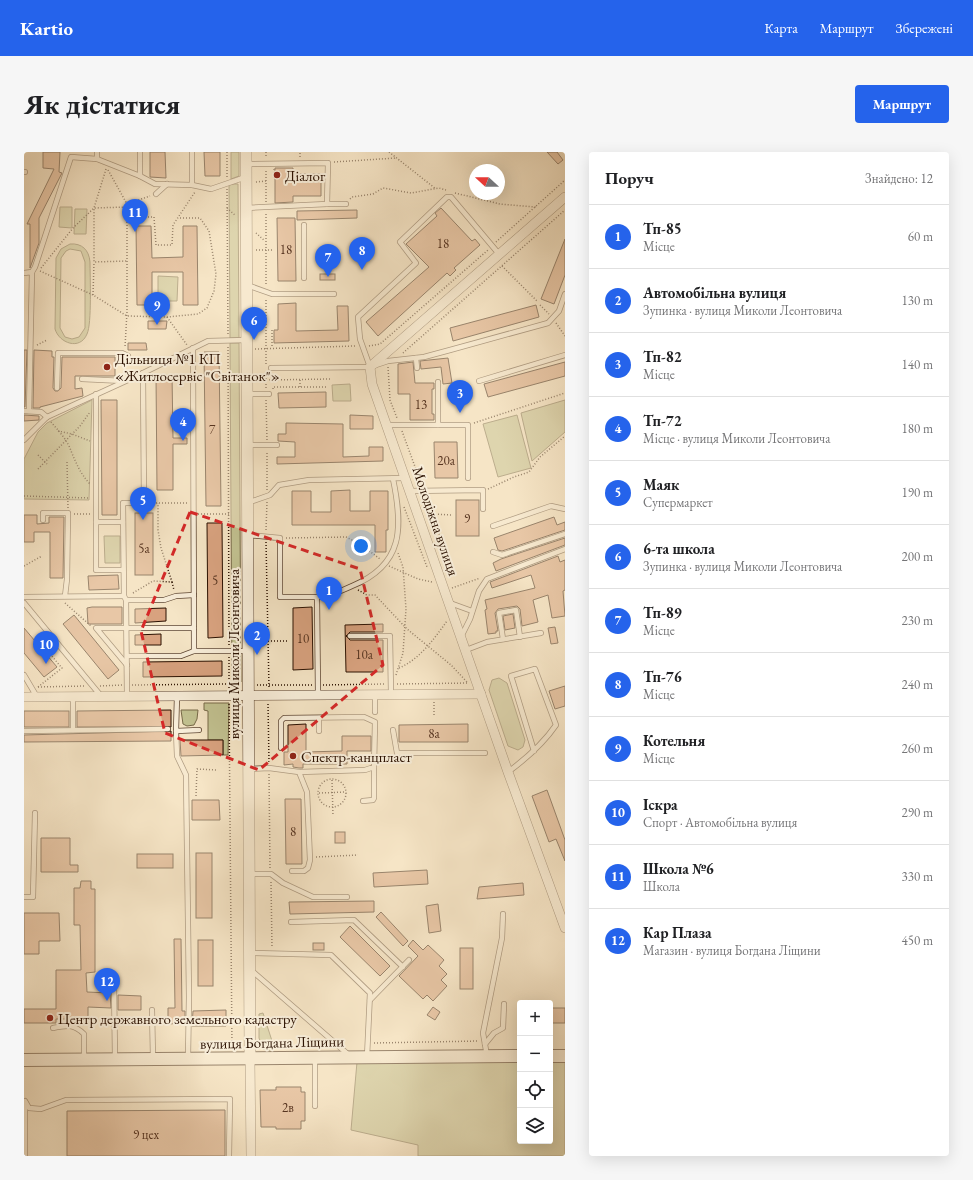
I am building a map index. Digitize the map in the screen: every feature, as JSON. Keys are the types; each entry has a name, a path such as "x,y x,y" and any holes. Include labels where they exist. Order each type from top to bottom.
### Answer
{"main road":[{"name":"вулиця Богдана Ліщини","path":"24,1060 517,1056"},
{"path":"553,1056 565,1056"}],"street":[{"name":"вулиця Миколи Леонтовича","path":"246,152 251,1156"},
{"path":"370,367 565,197"},
{"name":"Молодіжна вулиця","path":"370,367 372,384 405,478 448,587 451,619 466,650 508,772 565,928"},
{"path":"24,697 229,696 248,690 268,695 481,694"}],"lane":[{"path":"97,152 97,159"},
{"path":"140,152 140,176"},
{"path":"192,152 192,186"},
{"path":"47,417 41,412 27,411 32,272 36,267 71,154 97,159 140,176 155,184 192,186 211,189 246,177"},
{"path":"246,164 328,163 328,204"},
{"path":"156,194 167,184"},
{"path":"370,367 360,339 358,317 416,263 400,242 447,197 451,197 499,254"},
{"path":"246,208 346,204"},
{"path":"304,225 304,278"},
{"path":"24,272 32,272"},
{"path":"247,285 272,294 334,294"},
{"path":"271,368 370,367 450,350 548,323 559,311 565,294"},
{"path":"24,440 47,417 124,382 208,341 247,340"},
{"path":"191,349 194,503 194,651"},
{"path":"58,388 58,353 122,352 128,356"},
{"path":"479,382 565,355"},
{"path":"416,358 417,368"},
{"path":"128,696 123,503 144,503 143,373"},
{"path":"82,379 124,382"},
{"path":"438,382 438,426"},
{"path":"96,394 96,570 124,570"},
{"path":"247,394 269,394"},
{"path":"387,425 468,425 468,478"},
{"path":"247,445 277,445"},
{"path":"247,504 267,497 275,491 279,485 308,480 405,478"},
{"path":"248,535 280,538 280,597 326,596 353,586 365,581 386,564 392,554 398,530 399,517 393,479"},
{"path":"410,491 483,490 483,509"},
{"path":"493,526 551,506 565,509"},
{"path":"43,520 43,514 68,514 68,579 66,596"},
{"path":"96,522 123,522"},
{"path":"493,552 502,555 565,534"},
{"path":"461,637 479,591 487,579 565,549"},
{"path":"24,597 66,596 164,600 176,596 194,595"},
{"path":"317,597 318,695"},
{"path":"24,603 101,696"},
{"path":"450,603 472,611"},
{"path":"503,639 499,613 516,610 520,637"},
{"path":"96,628 194,628"},
{"path":"96,628 127,665"},
{"path":"466,650 487,642 541,633"},
{"path":"350,636 390,636 391,694"},
{"path":"127,656 181,656 194,651 248,651"},
{"path":"508,772 534,751 556,725 535,669 511,676 534,751"},
{"path":"24,675 37,697"},
{"path":"375,695 375,712"},
{"path":"176,696 177,756 186,775 189,997 188,1059"},
{"path":"73,697 73,730"},
{"path":"281,748 281,721 284,718 364,717 375,722 374,798 373,800 363,801"},
{"path":"319,718 319,731"},
{"path":"24,731 168,729"},
{"path":"176,731 199,730"},
{"path":"393,730 397,753 485,753"},
{"path":"249,769 269,768 299,772 365,770 374,767"},
{"path":"292,871 304,871 308,868 310,857 307,792 299,772"},
{"path":"24,897 33,897 35,813"},
{"path":"249,874 270,874 283,883 313,897 347,897"},
{"path":"487,1056 483,1033 502,938 503,914"},
{"path":"291,922 354,920 403,966"},
{"path":"250,953 331,955 370,993 367,1057"},
{"path":"370,1000 409,960"},
{"path":"250,969 352,1057"},
{"path":"114,983 115,1060"},
{"path":"485,1043 494,1033 503,1028 504,1004"},
{"path":"152,1010 153,1060"},
{"path":"53,1028 73,1025 78,1028 84,1034 84,1054"},
{"path":"315,1058 315,1106"},
{"path":"24,1101 29,1108 41,1109 66,1100 230,1099 230,1156"},
{"path":"24,1101 25,1156"}],"path":[{"path":"388,152 436,189"},
{"path":"328,163 367,158 396,158"},
{"path":"93,295 94,208 107,166 127,204 127,316 125,350"},
{"path":"266,169 266,380 269,394 266,536 272,954"},
{"path":"259,349 362,346 380,344 565,180"},
{"path":"127,217 154,217 156,244 172,245 173,225 199,187"},
{"path":"127,204 156,194"},
{"path":"127,208 94,208 37,271 44,271 93,295 127,316 167,317 194,315 203,312 207,308 216,282 209,231 205,223 200,218 178,218"},
{"path":"440,536 390,400 388,366 565,210"},
{"path":"255,250 273,250"},
{"path":"94,262 127,262"},
{"path":"502,266 538,302"},
{"path":"261,298 266,298"},
{"path":"167,317 191,349"},
{"path":"272,330 272,348"},
{"path":"35,346 47,340"},
{"path":"266,380 330,380"},
{"path":"300,380 300,387"},
{"path":"269,394 273,387 326,387"},
{"path":"468,425 565,393"},
{"path":"38,469 80,426 96,403"},
{"path":"47,417 65,441 71,451 75,463 96,492"},
{"path":"58,431 72,434 96,443"},
{"path":"483,490 529,472 540,457 565,436"},
{"path":"38,455 47,464"},
{"path":"67,462 68,514 96,514"},
{"path":"24,496 96,498"},
{"path":"402,501 427,568"},
{"path":"144,503 194,503"},
{"path":"158,503 158,530 161,548 176,596"},
{"path":"194,514 228,514"},
{"path":"432,514 452,515"},
{"path":"280,538 346,538 360,544 386,564 403,573 448,587 484,576"},
{"path":"391,684 399,668 403,653 406,609 403,567 395,544"},
{"path":"24,566 42,556"},
{"path":"430,575 432,582"},
{"path":"133,593 153,581 172,582"},
{"path":"232,1050 229,684 248,690 269,685 469,683 428,645 419,640 375,596 367,595 353,586"},
{"path":"59,596 87,623 96,628"},
{"path":"399,668 412,662 451,619"},
{"path":"450,628 451,619"},
{"path":"268,641 288,641"},
{"path":"38,687 62,668 50,654"},
{"path":"434,694 434,715"},
{"path":"196,796 197,769 217,770"},
{"path":"332,771 333,816"},
{"path":"332,779 342,783 346,792 344,801 333,807"},
{"path":"332,779 321,785 319,793 323,803 333,807"},
{"path":"319,793 346,792"},
{"path":"310,857 358,855"},
{"path":"367,1043 485,1043"}],"highlighted area":[{"path":"190,512 360,569 383,665 259,770 165,733 141,631"}],"green space":[{"path":"231,152 239,152 239,176 231,179"},
{"path":"229,184 238,184 239,338 230,338"},
{"path":"60,207 72,207 72,228 59,227"},
{"path":"75,209 87,209 86,234 74,234"},
{"path":"70,244 81,246 88,254 90,262 89,329 84,339 75,344 61,338 55,329 56,258 61,249","holes":["70,249 81,251 85,262 85,328 79,337 72,339 65,337 60,328 61,258 66,251"]},
{"path":"158,276 178,277 177,301 158,301"},
{"path":"230,343 239,343 241,682 232,681"},
{"path":"350,384 351,401 333,401 332,385"},
{"path":"92,400 89,500 24,499 24,459 38,432 47,423"},
{"path":"565,400 565,432 532,461 521,413"},
{"path":"517,415 531,468 498,477 483,424"},
{"path":"104,536 120,536 120,563 105,563"},
{"path":"499,678 507,683 525,740 523,747 518,750 508,746 489,690 492,680"},
{"path":"204,703 229,703 228,755 223,755 223,740 208,740 208,711 204,710"},
{"path":"181,710 198,710 197,719 194,725 187,726 183,724"},
{"path":"263,1013 273,1044 273,1052 263,1049 259,1038 259,1014"},
{"path":"517,1059 517,1144 553,1144 553,1059 565,1060 565,1156 418,1156 418,1145 351,1130 357,1062"}],"building":[{"path":"43,152 60,152 59,172 62,173 39,218 39,243 30,268 30,224 27,224 54,169 43,168"},
{"path":"150,152 165,152 166,178 150,177"},
{"path":"204,152 220,152 220,176 205,176"},
{"path":"547,152 557,152 563,160 558,164"},
{"path":"275,168 293,168 293,174 321,174 321,196 293,196 293,202 275,203"},
{"path":"441,208 472,241 475,239 480,245 454,268 456,270 450,276 447,273 378,336 366,322 429,267 406,244 437,216 435,213"},
{"path":"357,210 357,218 297,220 297,211"},
{"path":"277,218 295,218 296,281 278,281"},
{"path":"136,226 151,226 152,258 183,257 183,226 197,226 198,305 183,305 183,272 152,272 152,305 137,305"},
{"path":"565,239 565,275 554,304 541,299"},
{"path":"320,274 335,274 335,280 320,280"},
{"path":"296,303 296,331 338,330 337,306 348,306 349,341 274,343 274,330 278,330 278,304"},
{"path":"536,305 539,317 453,341 450,328"},
{"path":"148,321 167,321 166,329 148,329"},
{"path":"128,343 146,343 147,350 128,350"},
{"path":"24,350 27,350 25,407 24,407"},
{"path":"34,350 52,351 52,357 54,357 53,388 55,391 58,391 61,388 62,357 115,357 115,376 75,376 75,389 82,388 83,396 40,408 33,408"},
{"path":"204,352 219,352 221,506 206,506"},
{"path":"448,358 452,383 443,384 441,367 421,369 420,361"},
{"path":"413,362 415,383 434,383 434,389 432,389 432,414 434,414 434,420 410,420 410,394 398,394 398,364"},
{"path":"565,362 565,376 488,397 484,384"},
{"path":"156,375 172,375 173,438 187,438 187,444 173,444 173,490 157,490"},
{"path":"326,392 326,407 279,408 278,393"},
{"path":"101,400 117,400 117,515 102,515"},
{"path":"24,415 39,416 39,420 24,421"},
{"path":"350,415 373,416 373,429 350,429"},
{"path":"286,423 343,424 343,457 369,456 369,447 383,447 383,461 277,464 277,457 295,457 295,442 278,441 278,434 286,434"},
{"path":"434,442 457,442 458,478 435,478"},
{"path":"350,490 350,511 370,511 370,491 388,491 388,530 386,530 386,552 375,552 375,525 292,525 292,491 311,491 311,512 331,512 331,491"},
{"path":"456,500 479,500 479,536 456,536"},
{"path":"135,513 153,513 153,575 135,575"},
{"path":"24,515 37,515 37,524 49,523 49,517 64,517 63,578 50,578 50,532 34,532 34,542 24,542"},
{"path":"554,517 557,525 565,522 565,530 502,551 498,550 494,538"},
{"path":"207,523 222,523 223,637 208,638"},
{"path":"565,538 565,545 496,571 493,563 501,559"},
{"path":"558,556 560,562 565,560 565,590 563,591 565,616 552,618 548,595 533,600 538,622 522,626 520,609 517,606 498,609 495,613 498,631 496,631 496,633 488,634 485,610 487,609 485,600 535,588 531,575 492,588 490,582"},
{"path":"118,575 119,589 89,590 88,576"},
{"path":"122,607 122,624 88,624 87,608"},
{"path":"312,607 313,669 293,670 293,608"},
{"path":"166,608 166,621 135,623 135,609"},
{"path":"513,614 515,628 505,630 503,616"},
{"path":"74,615 119,670 108,679 63,624"},
{"path":"383,624 383,632 350,632 346,636 350,640 383,640 383,672 346,672 345,625"},
{"path":"555,627 558,643 551,644 548,628"},
{"path":"24,628 57,667 44,677 24,653"},
{"path":"161,634 161,645 135,645 135,635"},
{"path":"222,661 222,676 143,677 143,662"},
{"path":"565,686 565,706 555,709 549,691"},
{"path":"171,710 171,727 77,727 77,711"},
{"path":"24,711 69,711 69,727 24,727"},
{"path":"306,724 306,752 342,751 342,736 371,736 371,751 347,751 347,764 303,764 303,768 293,767 293,764 284,765 284,752 288,752 288,725"},
{"path":"468,724 468,742 399,742 399,725"},
{"path":"171,731 171,741 24,742 24,735"},
{"path":"180,740 223,740 223,755 181,756"},
{"path":"547,790 565,840 565,861 556,839 549,842 532,796"},
{"path":"285,799 301,799 302,864 286,864"},
{"path":"192,800 219,800 220,820 192,820"},
{"path":"335,832 345,832 345,843 335,843"},
{"path":"41,838 70,838 70,865 78,865 78,872 41,872"},
{"path":"196,853 212,853 212,918 196,918"},
{"path":"137,854 173,854 173,868 137,868"},
{"path":"427,870 428,884 374,887 373,873"},
{"path":"81,881 91,881 91,889 95,889 95,972 86,973 87,992 110,993 111,1008 88,1007 88,1025 81,1025 81,1019 56,1019 56,1023 24,1023 24,1009 56,1009 56,970 81,970 80,925 74,925 74,888 80,888"},
{"path":"523,883 524,895 477,899 479,887"},
{"path":"374,901 374,912 290,914 289,902"},
{"path":"438,904 441,931 429,933 426,906"},
{"path":"381,912 408,941 403,946 376,917"},
{"path":"24,913 59,913 60,941 39,941 39,954 24,954"},
{"path":"350,926 390,966 380,976 340,937"},
{"path":"174,939 181,939 182,1011 185,1011 185,1023 168,1024 168,1008 175,1008"},
{"path":"198,940 213,940 213,986 198,986"},
{"path":"413,940 423,950 428,945 444,960 439,966 447,974 441,980 447,986 433,1001 427,995 423,999 399,976 418,956 408,946"},
{"path":"313,943 324,943 324,950 313,950"},
{"path":"460,948 473,948 473,989 460,989"},
{"path":"118,995 141,996 141,1010 118,1010"},
{"path":"433,1007 440,1012 435,1020 427,1015"},
{"path":"553,1008 565,1008 565,1023 553,1023"},
{"path":"226,1010 226,1026 192,1026 193,1011"},
{"path":"276,1087 301,1087 301,1092 305,1092 305,1121 301,1121 301,1129 276,1129 276,1127 261,1127 260,1090 276,1090"},
{"path":"225,1110 225,1156 67,1156 67,1111"}],"place":[{"name":"Діалог","path":"277,175"},
{"name":"Школа №6","path":"135,232"},
{"name":"Тп-76","path":"362,270"},
{"name":"Тп-89","path":"328,277"},
{"name":"Котельня","path":"157,325"},
{"name":"6-та школа","path":"254,340"},
{"name":"Дільниця №1 КП «Житлосервіс \"Світанок\"»","path":"107,367"},
{"name":"Тп-82","path":"460,413"},
{"name":"Тп-72","path":"183,441"},
{"name":"Маяк","path":"143,520"},
{"name":"Тп-85","path":"329,610"},
{"name":"Автомобільна вулиця","path":"257,655"},
{"name":"Іскра","path":"46,664"},
{"name":"Спектр-канцпласт","path":"293,756"},
{"name":"Кар Плаза","path":"107,1001"},
{"name":"Центр державного земельного кадастру","path":"50,1018"}]}
